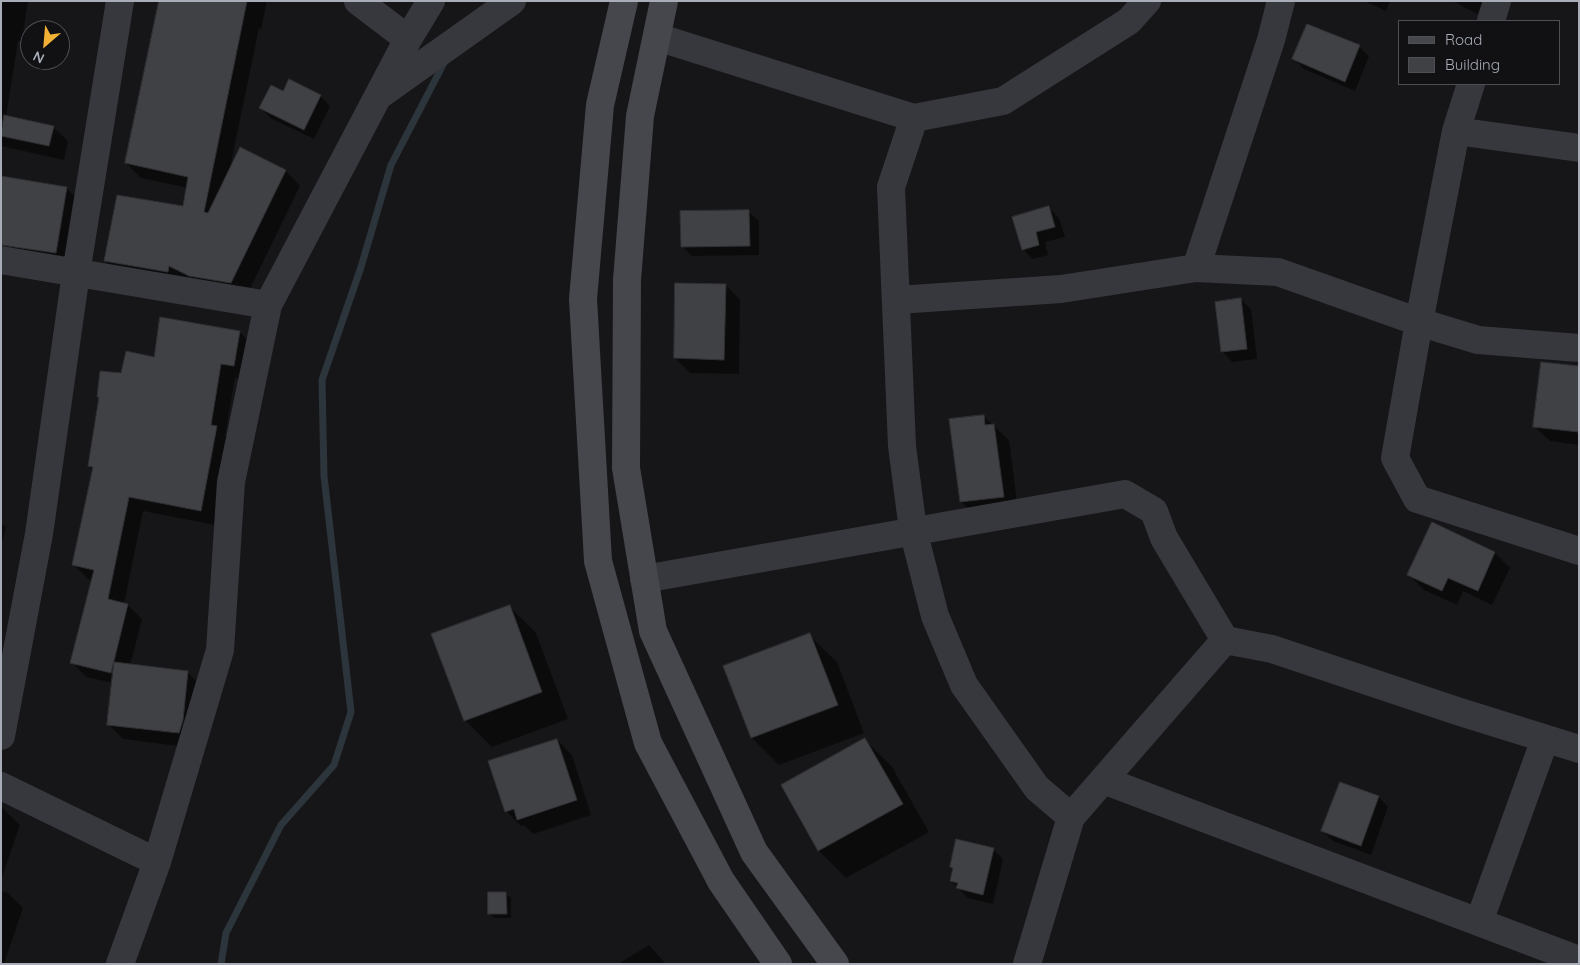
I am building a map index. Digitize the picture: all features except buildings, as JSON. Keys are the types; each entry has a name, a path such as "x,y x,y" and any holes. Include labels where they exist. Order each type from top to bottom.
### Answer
{"main road":[{"path":"624,1 600,105 583,299 598,561 648,743 721,881 778,964"},
{"path":"664,1 640,116 627,280 626,468 653,631 754,852 835,964"}],"street":[{"path":"1,736 39,534 76,274 120,1"},
{"path":"358,1 408,39"},
{"path":"120,964 157,862 220,650 231,482 268,305 408,39 431,1"},
{"path":"378,96 512,1"},
{"path":"657,38 914,118 1003,101 1129,21 1147,1"},
{"path":"1196,268 1272,40 1281,1"},
{"path":"1491,20 1497,1"},
{"path":"1471,85 1456,131 1395,458 1417,499 1579,550"},
{"path":"914,118 891,187 902,446 913,530 935,616 964,685 1037,788 1071,817"},
{"path":"1456,131 1579,148"},
{"path":"1,260 268,305"},
{"path":"897,300 1061,289 1196,268 1278,272 1419,322 1478,340 1579,348"},
{"path":"644,579 1125,494 1154,511 1164,538 1225,640 1272,649 1457,711 1579,749"},
{"path":"1027,964 1071,817 1225,640"},
{"path":"1479,922 1545,738"},
{"path":"1103,780 1579,960"},
{"path":"1,786 157,862"}],"waterway":[{"path":"221,964 226,933 281,825 334,765 351,712 324,476 322,380 361,267 391,165 445,61"}]}
